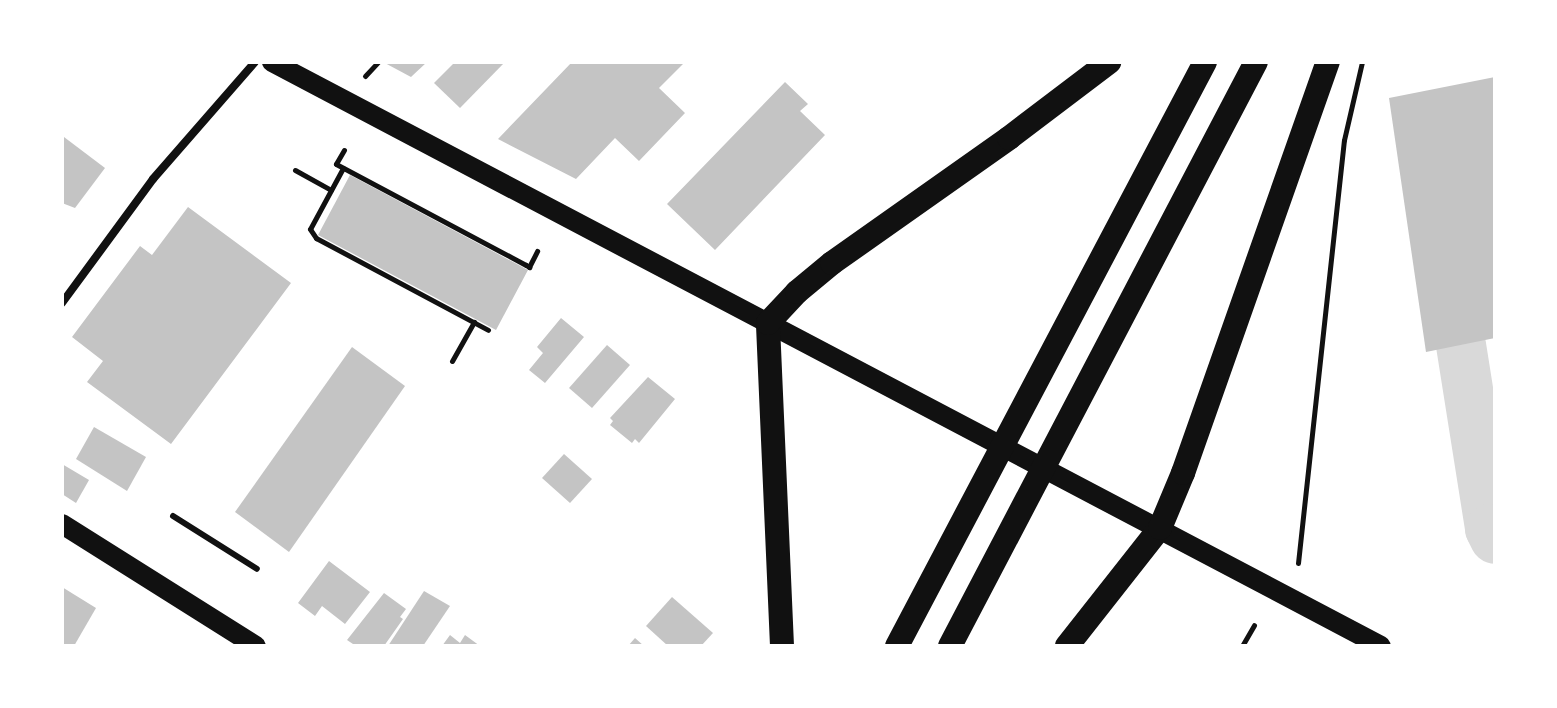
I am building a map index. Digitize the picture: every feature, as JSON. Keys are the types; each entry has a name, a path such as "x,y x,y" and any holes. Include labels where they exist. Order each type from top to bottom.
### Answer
{"highway":[{"path":"782,646 768,323 797,292 832,263 1009,138 1109,62"},
{"path":"897,646 1205,62"},
{"path":"950,646 1256,62"},
{"path":"1067,646 1160,528 1183,473 1307,112 1328,62"}],"main road":[{"path":"272,62 1381,646"},
{"path":"62,524 256,646"}],"street":[{"path":"62,303 161,169 255,62"}],"lane":[{"path":"173,516 257,569"}],"path":[{"path":"365,76 378,62"},
{"path":"1298,563 1344,140 1362,62"},
{"path":"344,150 336,164 529,267 537,251"},
{"path":"343,168 310,229 316,238 488,330"},
{"path":"295,170 331,190"},
{"path":"452,361 474,322"},
{"path":"1242,646 1254,625"}],"building":[{"path":"383,62 427,62 411,77"},
{"path":"455,62 505,62 460,108 434,83"},
{"path":"572,62 685,62 659,88 685,113 639,161 615,138 576,179 498,139"},
{"path":"1495,77 1495,338 1426,352 1389,98"},
{"path":"785,82 808,104 800,111 825,135 715,250 667,204"},
{"path":"64,137 105,168 75,208 62,203"},
{"path":"350,175 528,270 496,330 318,235"},
{"path":"188,207 291,283 171,444 87,382 103,361 72,337 140,246 152,255"},
{"path":"561,318 584,337 545,383 529,370 543,353 537,347"},
{"path":"607,345 630,365 592,408 569,388"},
{"path":"352,347 405,386 289,552 235,512"},
{"path":"648,377 675,399 639,443 635,439 632,443 610,425 613,421 610,418"},
{"path":"94,427 146,457 127,491 76,459"},
{"path":"564,454 592,479 570,503 542,478"},
{"path":"62,464 89,480 76,503 62,494"},
{"path":"329,561 370,592 345,624 322,606 315,616 298,603"},
{"path":"62,587 96,608 74,646 62,646"},
{"path":"424,591 450,606 423,646 388,646"},
{"path":"384,593 406,609 400,617 403,619 384,646 356,646 347,640"},
{"path":"672,597 713,633 701,646 668,646 646,626"},
{"path":"450,635 460,643 465,635 480,646 442,646"},
{"path":"635,638 644,646 628,646"}],"waterway":[{"path":"1461,345 1490,529 1495,539"}]}
